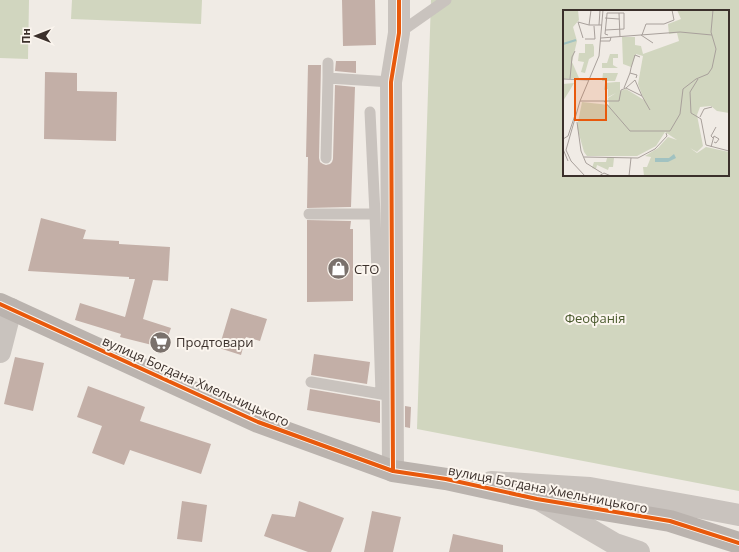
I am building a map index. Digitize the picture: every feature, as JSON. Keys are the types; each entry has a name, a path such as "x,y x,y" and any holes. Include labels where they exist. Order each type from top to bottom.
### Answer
{"street":[{"path":"393,471 387,395 391,82 399,33 399,0"},
{"path":"0,352 5,307"},
{"name":"вулиця Богдана Хмельницького","path":"5,307 258,422 393,471 446,480 537,499 670,521 739,543"},
{"path":"446,480 590,488 739,515"},
{"path":"537,499 615,544 639,552"}],"lane":[{"path":"399,33 446,0"},
{"path":"326,158 328,63"},
{"path":"328,78 391,82"},
{"path":"311,382 387,395 370,112"},
{"path":"309,214 375,214"}],"green space":[{"path":"0,0 29,0 28,59 0,58"},
{"path":"72,0 202,0 201,24 71,19"},
{"name":"Феофанія","path":"431,0 739,0 739,491 417,429"}],"building":[{"path":"342,0 375,0 376,45 343,46"},
{"path":"336,61 356,61 356,73 335,71"},
{"path":"308,65 321,65 319,158 320,162 323,164 330,164 333,159 335,85 355,87 351,207 307,208 308,157 306,157"},
{"path":"45,72 77,73 77,91 117,92 116,141 44,139"},
{"path":"41,218 86,230 83,239 119,241 119,244 170,247 168,281 153,280 143,319 171,328 164,348 120,337 121,334 75,320 80,303 125,317 135,279 129,279 129,277 28,271"},
{"path":"307,220 351,221 350,229 353,229 353,301 307,302"},
{"path":"231,308 267,319 260,341 246,337 241,355 219,348"},
{"path":"314,354 370,362 367,384 311,375"},
{"path":"15,357 44,363 33,411 4,404"},
{"path":"88,386 145,407 140,421 211,444 201,474 130,450 124,465 92,453 102,426 77,417"},
{"path":"310,389 380,401 380,423 307,410"},
{"path":"405,406 411,407 410,428 405,427"},
{"path":"182,501 207,505 202,542 177,539"},
{"path":"299,501 344,518 331,552 308,552 264,536 272,514 295,517"},
{"path":"372,511 401,517 393,552 364,552"},
{"path":"453,534 503,545 503,552 449,552"}],"cycle path":[{"path":"393,471 391,82 399,33 399,0"},
{"path":"0,304 258,422 393,471 446,479 537,499 670,521 739,543"}],"place":[{"name":"СТО","path":"338,269"},
{"name":"Продтовари","path":"160,342"}]}
